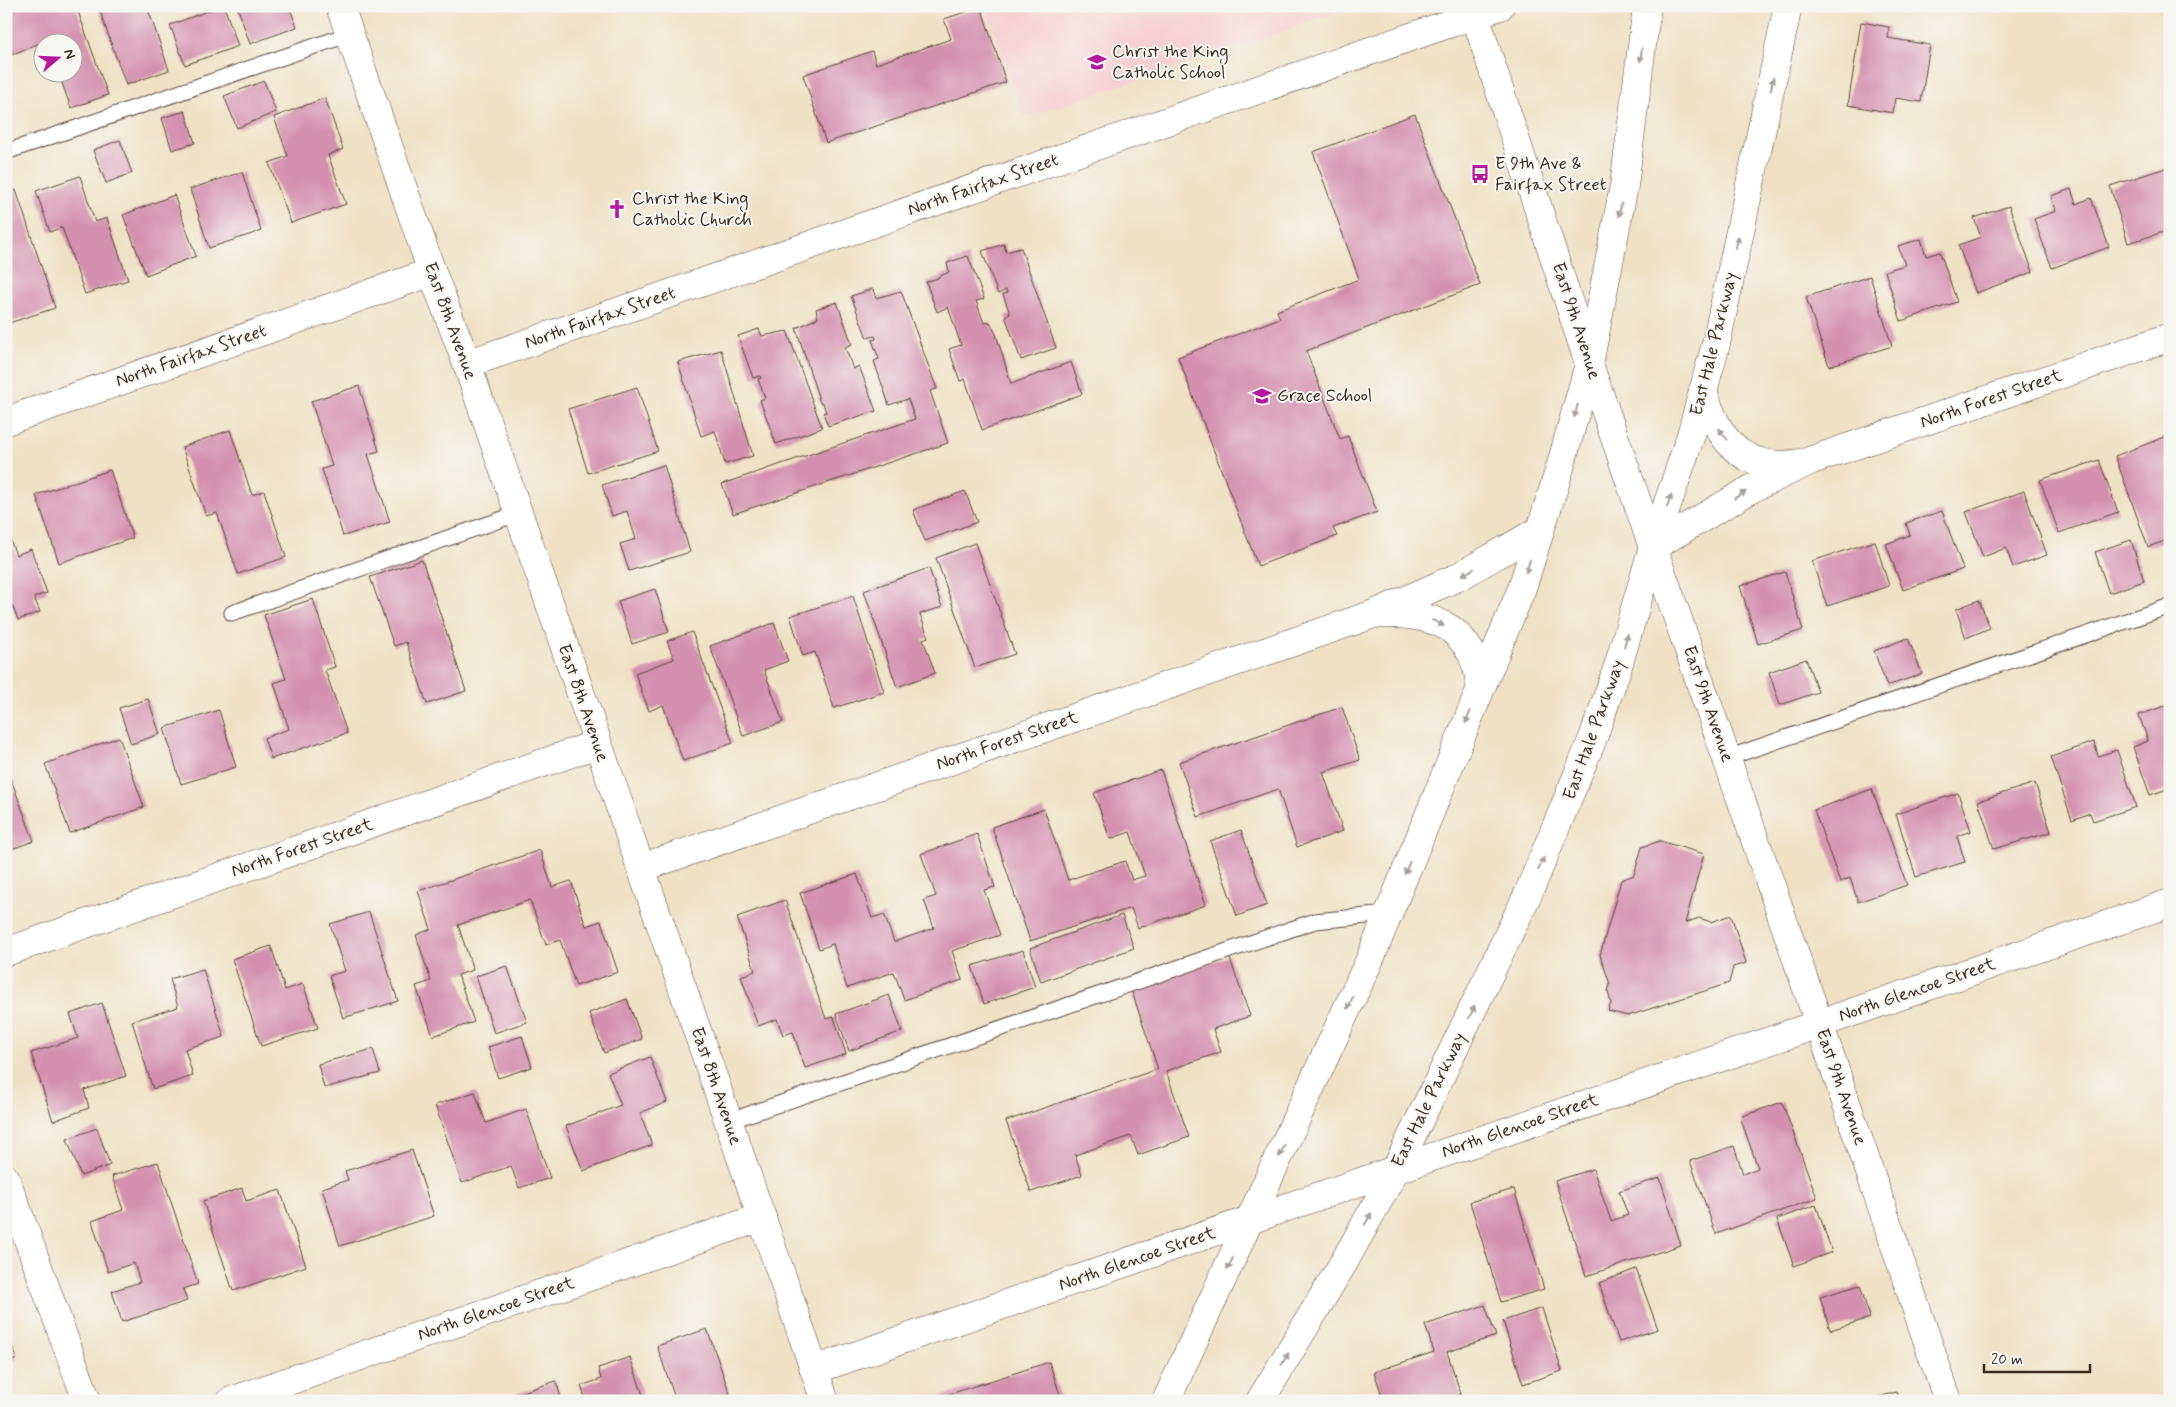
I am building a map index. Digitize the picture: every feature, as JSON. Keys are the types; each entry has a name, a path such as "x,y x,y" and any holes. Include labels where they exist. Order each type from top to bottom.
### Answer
{"street":[{"name":"East 8th Avenue","path":"340,6 825,1401"},
{"path":"1166,1401 1366,968 1522,588 1560,468 1589,364 1624,186 1647,6"},
{"name":"East Hale Parkway","path":"1260,1401 1344,1262 1396,1169 1528,894 1593,738 1618,666 1653,547 1691,435 1716,344 1788,6"},
{"name":"East 9th Avenue","path":"1482,9 1589,364 1820,1023 1948,1401"},
{"name":"North Fairfax Street","path":"466,364 1482,9"},
{"name":"North Fairfax Street","path":"6,421 432,272"},
{"name":"North Forest Street","path":"1653,547 1753,488 1812,460 2170,337"},
{"name":"North Forest Street","path":"1703,390 1710,413 1719,430 1742,455 1756,462 1770,464 1788,465 1812,460"},
{"name":"North Forest Street","path":"641,868 1374,614 1458,577 1540,530"},
{"name":"North Forest Street","path":"1374,614 1408,614 1431,620 1453,630 1468,649 1476,666 1480,689"},
{"name":"North Forest Street","path":"6,952 597,744"},
{"name":"North Glencoe Street","path":"814,1370 2170,903"},
{"path":"6,1179 87,1401"},
{"name":"North Glencoe Street","path":"231,1401 762,1217"}],"lane":[{"path":"6,152 350,34"},
{"path":"232,613 518,514"},
{"path":"1727,758 2170,606"},
{"path":"729,1121 1315,921 1388,914"}],"shaded area":[{"name":"Christ the King Catholic School","path":"985,6 1357,6 1024,118"}],"building":[{"path":"6,6 76,6 108,95 71,108 62,82 82,82 82,32 32,32 32,46 13,54 6,34"},
{"path":"98,6 147,6 169,70 126,85"},
{"path":"224,6 238,46 185,65 170,25"},
{"path":"237,6 289,6 297,27 250,44"},
{"path":"981,7 1006,82 826,143 803,75 872,51 876,64 951,39 944,19"},
{"path":"1861,22 1889,27 1888,38 1930,45 1921,102 1895,98 1893,113 1848,105"},
{"path":"264,81 276,112 237,128 224,96"},
{"path":"325,98 343,149 328,155 346,204 291,223 269,163 288,156 274,117"},
{"path":"185,111 195,143 172,150 162,118"},
{"path":"1415,114 1480,285 1306,351 1340,439 1348,436 1377,512 1333,528 1337,536 1258,566 1178,357 1280,318 1277,311 1359,279 1313,152"},
{"path":"120,140 132,173 106,183 93,150"},
{"path":"2169,167 2170,230 2128,243 2110,186"},
{"path":"242,172 261,231 209,248 190,189"},
{"path":"80,176 95,222 107,218 128,280 85,294 62,227 50,232 36,191"},
{"path":"2071,189 2076,204 2091,198 2109,247 2052,268 2034,219 2056,211 2051,196"},
{"path":"16,190 55,308 6,324 6,193"},
{"path":"174,195 196,256 146,275 123,215"},
{"path":"2009,206 2033,272 1976,293 1958,245 1981,237 1974,218"},
{"path":"1921,239 1926,256 1940,252 1957,302 1901,321 1885,271 1905,265 1898,246"},
{"path":"1004,244 1006,252 1021,248 1056,348 1021,360 1005,316 1010,314 1003,294 1007,293 1006,290 998,294 982,251"},
{"path":"968,256 984,299 976,301 984,323 990,322 996,334 1011,384 1071,362 1082,394 982,430 965,379 960,381 949,349 961,345 948,307 937,312 926,282 949,272 947,263"},
{"path":"1870,276 1892,346 1829,366 1806,297"},
{"path":"873,289 876,298 901,291 937,389 930,391 948,443 733,514 722,484 915,419 908,399 889,405 874,361 879,359 872,340 876,339 875,336 867,338 851,296"},
{"path":"837,302 852,344 845,347 853,369 859,366 876,411 828,426 823,413 826,412 823,403 820,403 796,328 818,318 816,309"},
{"path":"759,329 762,336 787,331 822,428 776,444 760,400 765,398 758,379 761,378 760,376 753,378 738,336"},
{"path":"721,350 753,456 725,464 715,431 701,436 678,362"},
{"path":"359,386 379,451 368,454 390,522 343,536 322,469 332,466 311,401"},
{"path":"637,387 658,451 588,473 568,409"},
{"path":"230,430 252,495 264,491 286,557 238,574 217,513 206,516 182,447"},
{"path":"2170,435 2170,539 2148,547 2115,456"},
{"path":"2099,460 2118,512 2059,533 2040,480"},
{"path":"664,465 690,552 629,571 620,544 636,539 627,511 612,516 602,485"},
{"path":"110,470 133,538 59,563 36,495"},
{"path":"965,491 977,522 925,541 913,510"},
{"path":"2024,491 2047,555 2013,567 2006,548 1983,557 1966,512"},
{"path":"1942,511 1963,569 1903,590 1886,544 1910,535 1906,523"},
{"path":"6,529 16,555 31,549 47,593 34,597 40,612 18,620 12,605 6,607"},
{"path":"2131,540 2144,581 2109,593 2095,552"},
{"path":"1875,541 1889,586 1827,606 1812,561"},
{"path":"975,543 1015,654 975,668 936,558"},
{"path":"422,560 466,691 427,704 406,642 394,646 370,577"},
{"path":"929,568 942,607 920,614 928,637 923,639 935,673 897,687 864,591"},
{"path":"1785,572 1803,630 1758,644 1740,586"},
{"path":"655,589 669,632 632,644 618,601"},
{"path":"853,596 884,692 834,708 815,652 803,656 790,616"},
{"path":"313,599 335,667 325,670 347,733 271,759 264,738 289,729 274,683 286,679 264,615"},
{"path":"1979,600 1990,628 1966,638 1956,609"},
{"path":"774,623 788,661 764,670 783,722 743,736 710,646"},
{"path":"692,632 733,743 683,761 663,705 649,711 635,673 674,659 667,641"},
{"path":"1908,638 1922,674 1887,686 1874,651"},
{"path":"1806,659 1818,692 1780,705 1769,672"},
{"path":"148,699 160,734 131,744 119,708"},
{"path":"2168,705 2170,712 2170,788 2150,795 2133,747 2148,741 2139,715"},
{"path":"1342,707 1360,760 1323,772 1343,831 1297,847 1278,789 1198,817 1179,762"},
{"path":"219,710 236,767 181,784 164,728"},
{"path":"119,737 144,807 70,833 45,764"},
{"path":"2094,742 2098,756 2117,750 2136,807 2093,821 2090,813 2072,820 2051,757"},
{"path":"6,766 34,841 6,851"},
{"path":"1161,770 1206,905 1138,928 1131,908 1030,941 992,827 1044,809 1068,880 1125,861 1132,880 1145,876 1130,832 1110,839 1094,793"},
{"path":"2035,783 2051,832 1994,849 1978,801"},
{"path":"1872,789 1907,885 1858,902 1850,878 1840,882 1814,810"},
{"path":"1958,793 1971,831 1957,836 1965,862 1916,877 1896,814"},
{"path":"1241,830 1267,905 1237,916 1210,841"},
{"path":"977,834 995,887 984,890 1000,935 952,951 962,980 904,1000 894,972 847,988 833,944 819,949 800,893 857,874 872,918 884,914 894,942 934,928 924,900 936,896 921,854"},
{"path":"1660,841 1704,854 1685,923 1699,918 1711,922 1731,915 1746,963 1733,967 1729,983 1628,1016 1608,1011 1611,1003 1608,992 1610,984 1600,955 1621,880 1634,875 1642,847"},
{"path":"540,850 552,887 571,881 586,926 601,921 618,972 576,986 560,940 546,945 530,900 458,925 473,970 458,975 474,1022 433,1036 416,986 431,981 416,935 431,929 418,891"},
{"path":"785,900 826,1019 834,1017 846,1054 805,1068 793,1032 783,1035 777,1019 758,1026 741,976 755,971 737,917"},
{"path":"369,912 398,1001 343,1018 329,976 345,971 330,924"},
{"path":"1122,915 1134,948 1041,982 1030,948"},
{"path":"271,946 285,990 303,984 318,1028 261,1046 232,959"},
{"path":"1023,950 1035,987 984,1004 972,966"},
{"path":"1229,956 1250,1016 1213,1029 1221,1052 1166,1071 1189,1137 1138,1155 1131,1136 1075,1155 1082,1175 1031,1192 1006,1121 1158,1069 1131,989"},
{"path":"507,966 527,1022 494,1033 476,976"},
{"path":"203,969 224,1037 185,1049 193,1076 153,1089 132,1021 178,1007 170,979"},
{"path":"889,995 902,1031 849,1051 836,1014"},
{"path":"627,999 642,1039 604,1053 589,1013"},
{"path":"102,1003 126,1076 84,1090 89,1108 53,1121 31,1053 78,1038 70,1014"},
{"path":"522,1036 532,1067 498,1078 488,1047"},
{"path":"373,1049 380,1073 324,1088 318,1064"},
{"path":"650,1057 667,1102 640,1113 652,1145 583,1171 566,1126 621,1105 608,1073"},
{"path":"475,1092 486,1123 526,1109 550,1178 519,1188 511,1166 462,1183 435,1105"},
{"path":"1782,1102 1817,1198 1716,1234 1690,1161 1734,1146 1743,1174 1758,1168 1740,1117"},
{"path":"97,1128 110,1165 81,1176 67,1139"},
{"path":"412,1150 434,1216 340,1246 322,1188 348,1180 345,1171"},
{"path":"158,1162 198,1284 183,1289 187,1301 122,1322 112,1291 140,1282 134,1263 108,1272 92,1221 123,1210 112,1176"},
{"path":"1593,1169 1611,1221 1628,1215 1619,1191 1660,1178 1681,1245 1586,1276 1555,1181"},
{"path":"242,1188 246,1201 280,1190 306,1266 233,1291 203,1201"},
{"path":"1514,1189 1544,1289 1501,1302 1470,1202"},
{"path":"1816,1205 1832,1252 1794,1266 1777,1219"},
{"path":"1636,1269 1658,1329 1619,1342 1599,1283"},
{"path":"1860,1285 1870,1318 1830,1330 1820,1297"},
{"path":"1485,1305 1496,1336 1447,1352 1461,1394 1441,1401 1384,1401 1374,1372 1434,1352 1425,1325"},
{"path":"1542,1308 1562,1371 1523,1384 1503,1321"},
{"path":"6,1329 17,1359 6,1363"},
{"path":"707,1329 730,1394 715,1399 716,1401 676,1401 657,1346"},
{"path":"630,1357 645,1401 586,1401 581,1386 601,1379 598,1368"},
{"path":"1049,1362 1062,1401 931,1401 931,1400"},
{"path":"556,1381 562,1401 506,1401 505,1398"},
{"path":"1896,1392 1899,1401 1868,1401 1868,1400"}],"place":[{"name":"Christ the King Catholic School","path":"1097,62"},
{"name":"E 9th Ave & Fairfax Street","path":"1480,174"},
{"name":"Christ the King Catholic Church","path":"617,209"},
{"name":"Grace School","path":"1262,396"}]}
